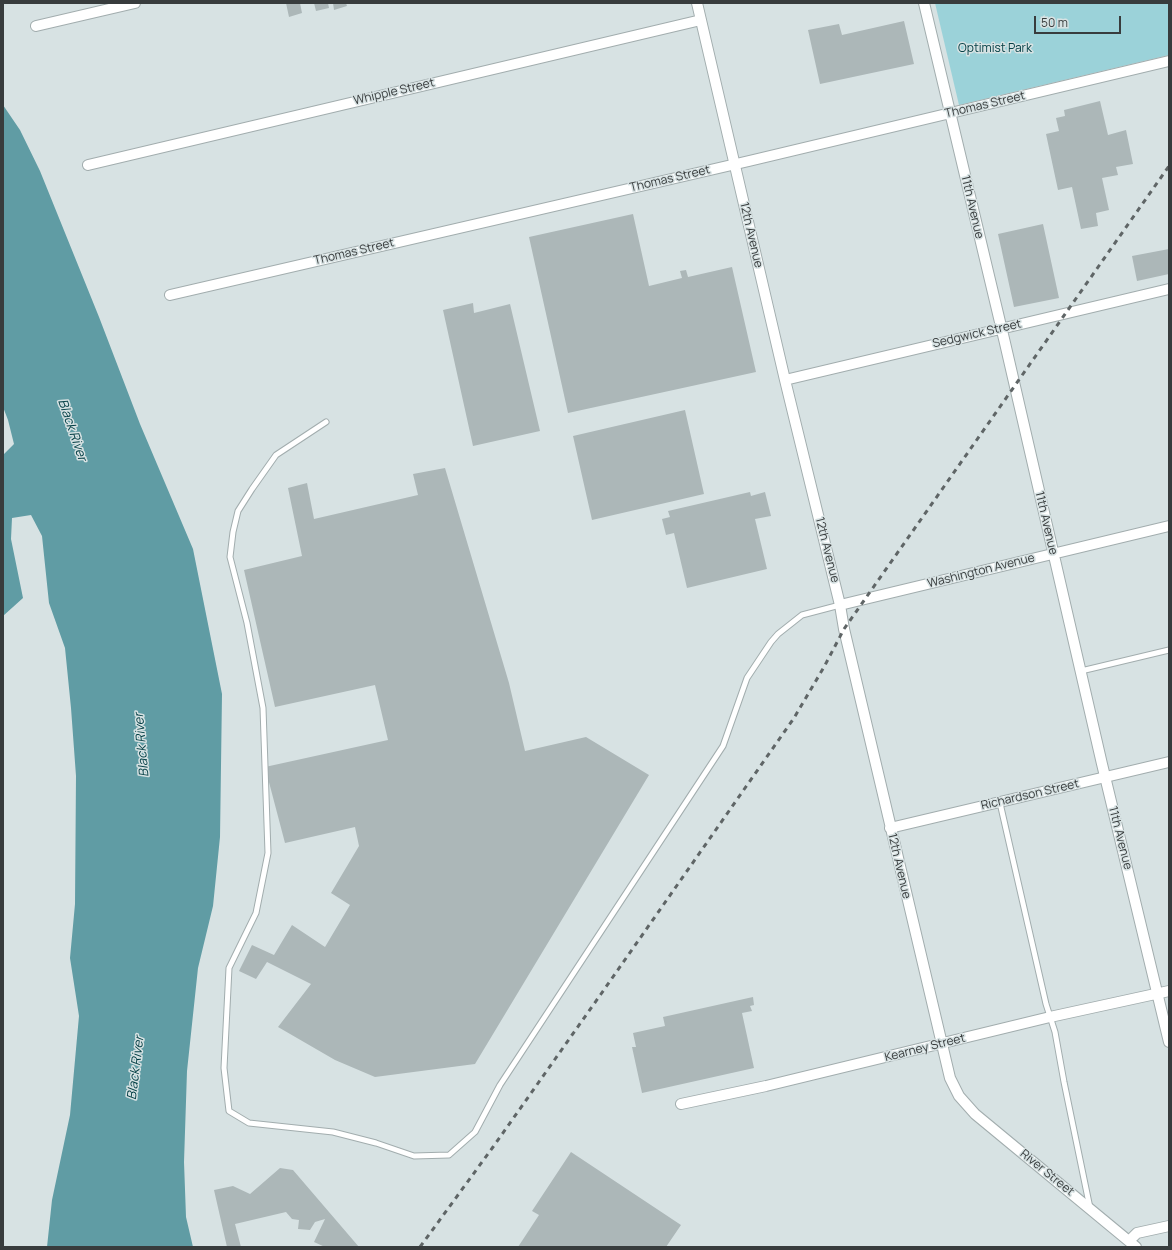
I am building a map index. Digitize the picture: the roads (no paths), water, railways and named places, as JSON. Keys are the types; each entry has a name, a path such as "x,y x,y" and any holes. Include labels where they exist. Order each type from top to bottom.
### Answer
{"street":[{"path":"36,26 135,3"},
{"name":"12th Avenue","path":"697,3 785,380 840,605 844,629 890,828 950,1078 960,1096"},
{"name":"11th Avenue","path":"924,3 1169,1042"},
{"name":"Whipple Street","path":"88,165 701,20"},
{"name":"Thomas Street","path":"170,295 735,164 1169,61"},
{"name":"Sedgwick Street","path":"785,380 1169,289"},
{"name":"Washington Avenue","path":"840,605 1169,526"},
{"name":"Richardson Street","path":"890,828 1169,762"},
{"name":"Kearney Street","path":"681,1104 766,1086 1169,991"},
{"name":"River Street","path":"960,1096 976,1114 1133,1244"},
{"path":"1133,1244 1138,1233 1169,1226"}],"lane":[{"path":"326,422 276,455 238,511 233,532 230,557 247,623 263,708 268,854 256,913 229,968 224,1068 229,1111 249,1123 333,1132 376,1143 414,1156 449,1155 475,1132 505,1078 723,746 747,678 771,642 778,634 802,615 840,605"},
{"path":"1081,671 1169,650"},
{"path":"1000,803 1050,1018 1055,1032 1064,1082 1091,1208"}],"water":[{"name":"Black River","path":"3,105 20,130 40,171 99,317 140,424 193,549 222,694 220,837 213,906 198,968 187,1071 184,1162 186,1217 193,1247 47,1247 52,1200 70,1115 79,1016 70,958 75,904 76,776 65,648 49,603 42,536 31,515 12,518 11,539 23,598 3,616 3,455 14,444 3,407"}],"railway":[{"path":"420,1247 493,1147 794,718 844,629 1169,166"}],"park label":[{"name":"Optimist Park","path":"995,49"}]}
